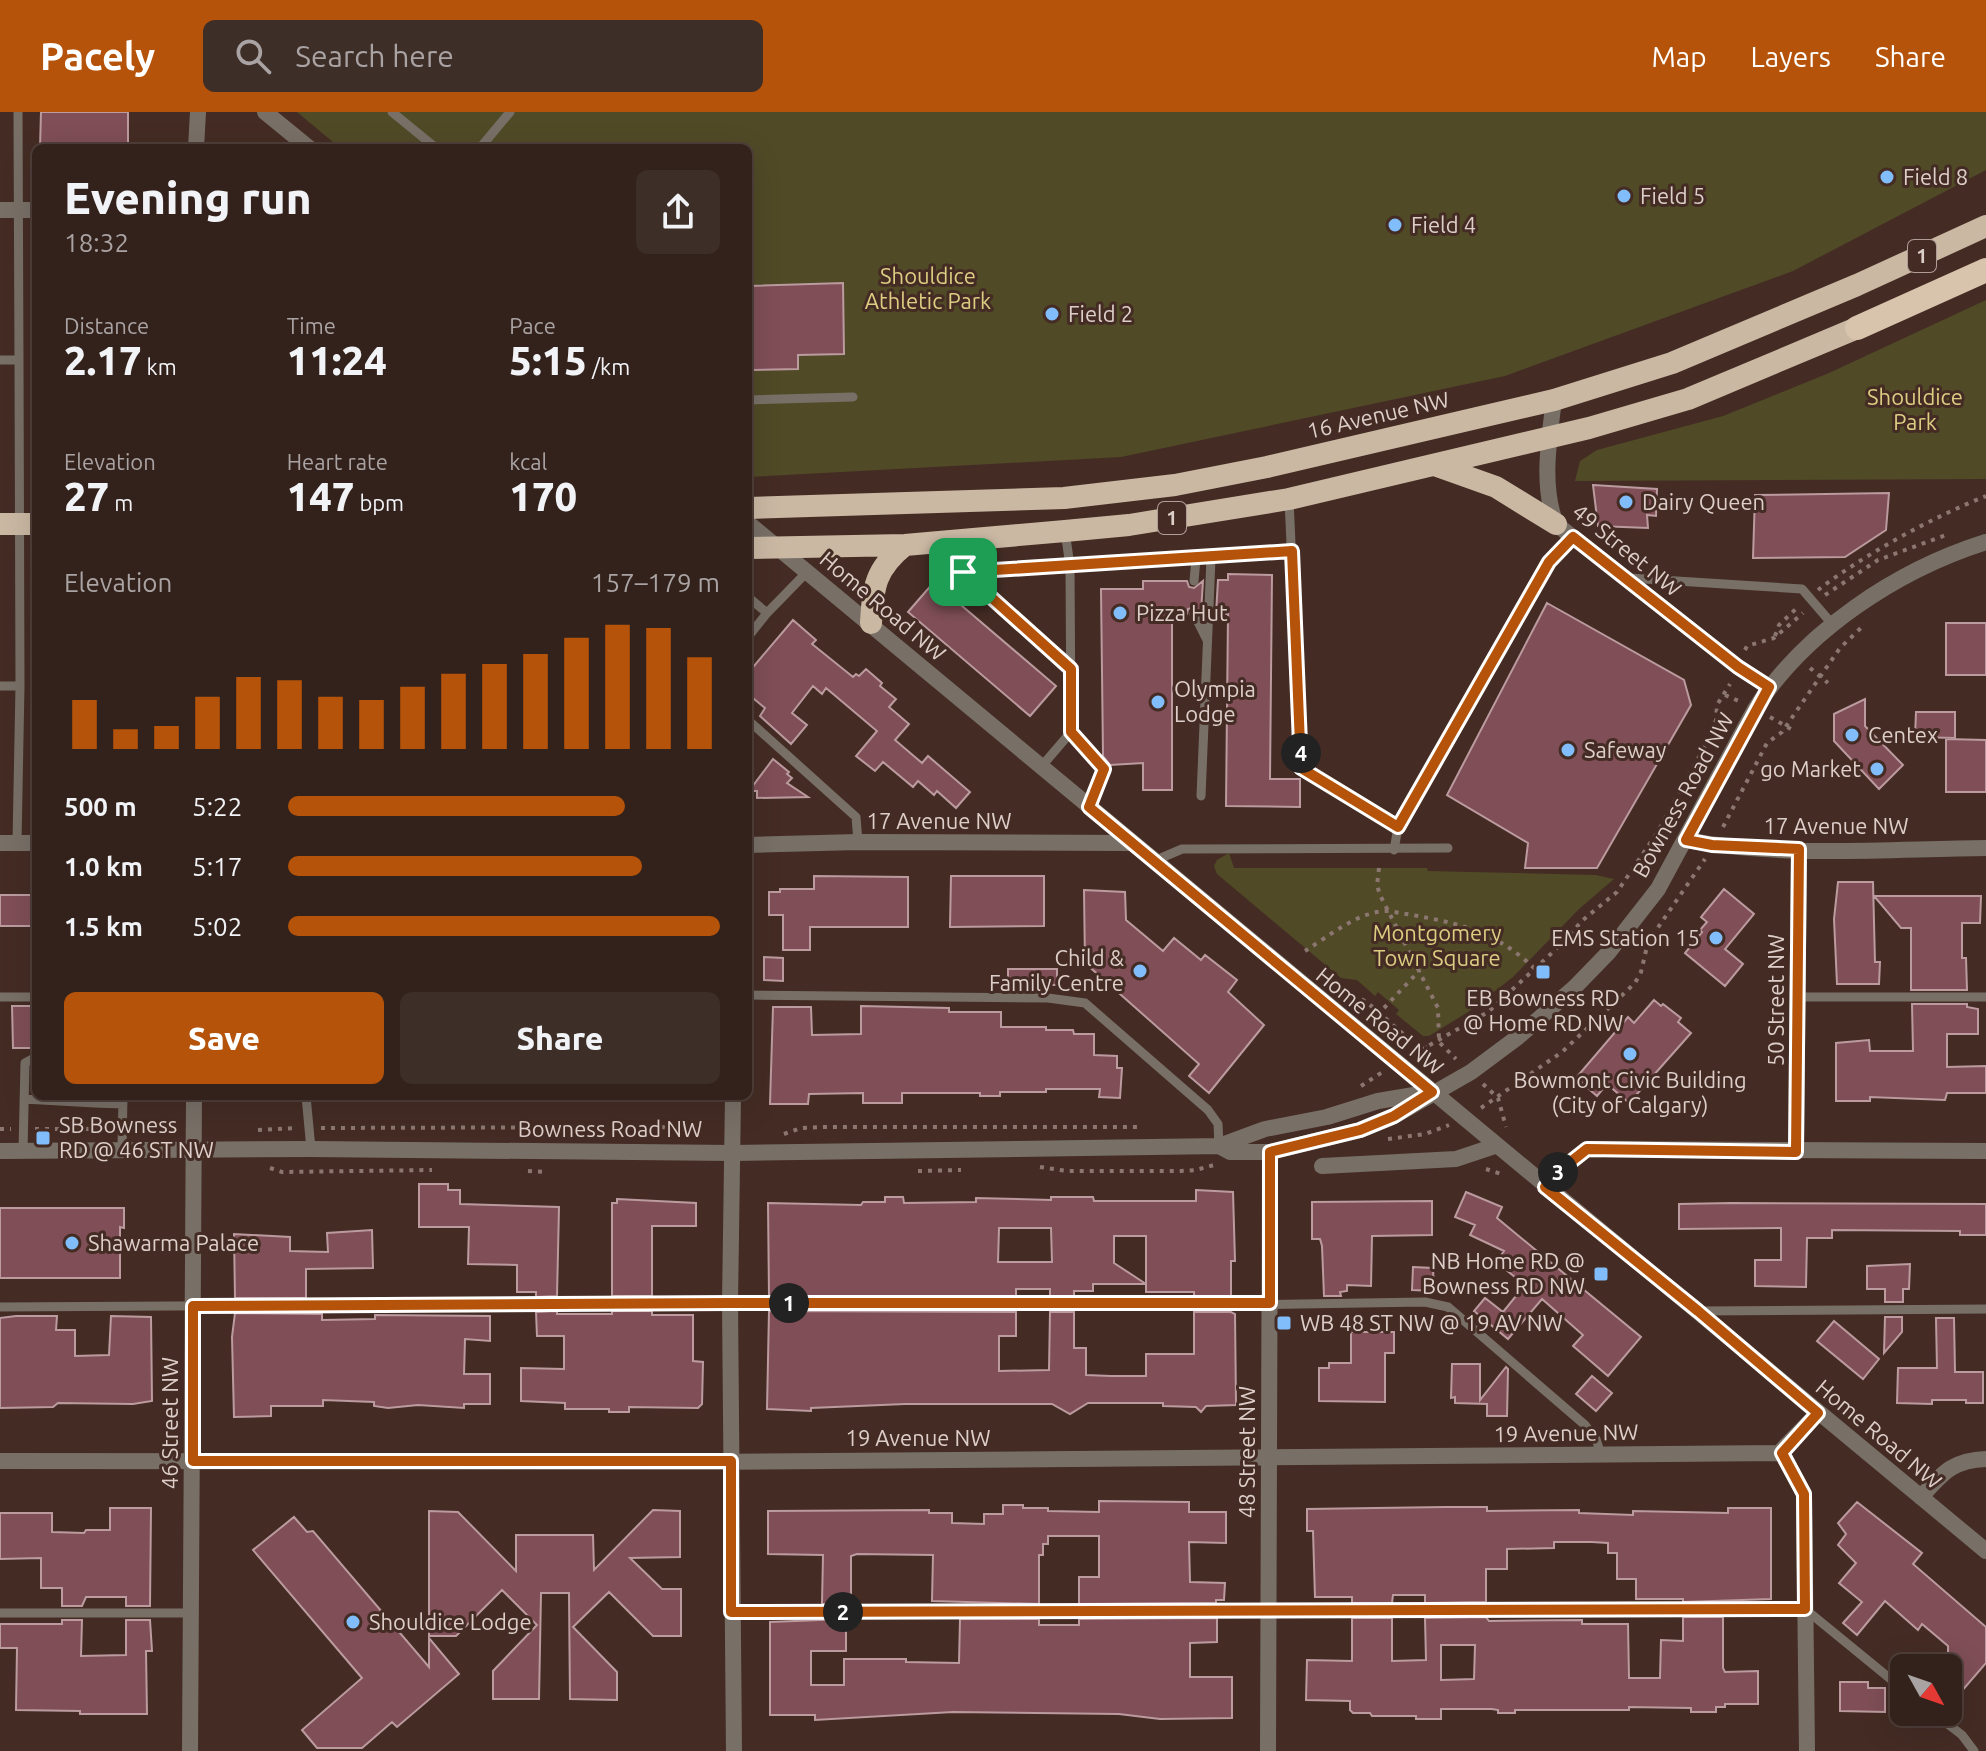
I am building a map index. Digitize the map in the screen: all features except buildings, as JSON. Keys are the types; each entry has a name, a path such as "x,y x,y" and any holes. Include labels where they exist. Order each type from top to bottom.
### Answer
{"highway":[{"name":"16 Avenue NW","path":"752,508 1064,498 1175,485 1281,464 1554,400 1672,363 1857,285 1986,226"},
{"name":"1","path":"752,548 905,545 1129,525 1289,499 1436,466 1688,399 1986,270"},
{"path":"1436,466 1496,487 1564,530"},
{"path":"871,623 877,576 905,545"}],"street":[{"path":"196,144 198,112"},
{"path":"265,112 304,144"},
{"path":"0,210 28,210"},
{"name":"49 Street NW","path":"1554,400 1549,438 1548,504 1564,530 1738,667 1769,687"},
{"name":"Home Road NW","path":"752,526 1986,1551"},
{"name":"Bowness Road NW","path":"1219,1146 1230,1152 1270,1152 1360,1130 1394,1116 1471,1072 1518,1037 1575,987 1635,920 1658,889 1769,687 1797,657 1833,625 1907,576 1986,542"},
{"name":"17 Avenue NW","path":"1686,840 1712,845 1799,849 1986,848"},
{"path":"9,843 32,843"},
{"name":"17 Avenue NW","path":"752,845 1130,843"},
{"name":"50 Street NW","path":"1796,1152 1799,849"},
{"name":"Bowness Road NW","path":"0,1151 311,1149 733,1153 1219,1146 1265,1129 1327,1117 1378,1101 1432,1092"},
{"name":"46 Street NW","path":"190,1751 194,1100"},
{"path":"733,1100 730,1303 734,1751"},
{"path":"1322,1166 1456,1159 1495,1146"},
{"path":"1545,1187 1558,1172 1587,1149 1986,1151"},
{"name":"48 Street NW","path":"1268,1751 1270,1152"},
{"path":"1807,1751 1804,1494 1782,1453 1818,1413"},
{"name":"19 Avenue NW","path":"0,1461 731,1461 1782,1453"},
{"path":"1921,1497 1946,1469 1967,1459 1986,1459"}],"lane":[{"path":"9,843 20,686 19,360 28,210 18,112"},
{"path":"392,112 431,144"},
{"path":"483,144 510,112"},
{"path":"0,360 19,360"},
{"path":"752,400 853,397"},
{"path":"1289,499 1301,768 1398,827"},
{"path":"1394,850 1398,827 1549,562 1564,530"},
{"path":"1041,767 1071,732 1070,566 1065,531"},
{"path":"935,542 963,572 1071,669"},
{"path":"963,572 1292,551"},
{"path":"1201,796 1211,558"},
{"path":"1194,581 1196,559"},
{"path":"752,632 807,572"},
{"path":"1625,578 1802,589 1833,625"},
{"path":"752,600 767,613"},
{"path":"1194,614 1208,642"},
{"path":"0,686 20,686"},
{"path":"752,724 856,817 858,842"},
{"path":"1071,732 1104,769 1089,807"},
{"path":"1153,861 1184,849 1448,848"},
{"path":"752,995 1048,998 1085,1003 1208,1110 1218,1124 1219,1146"},
{"path":"0,997 32,997"},
{"path":"1799,997 1986,997"},
{"path":"23,1151 25,1063 32,1059"},
{"path":"25,1074 32,1074"},
{"path":"24,1099 32,1099"},
{"path":"96,1100 123,1100 122,1150"},
{"path":"306,1100 311,1149"},
{"path":"0,1307 1425,1302 1448,1307 1585,1425 1596,1439 1601,1455"},
{"path":"1698,1311 1986,1309"},
{"path":"731,1612 1805,1609 1890,1679"},
{"path":"0,1613 191,1613"},
{"path":"1950,1726 1974,1751"}],"path":[{"path":"1747,646 1774,638 1779,625 1809,598 1860,562 1986,496"},
{"path":"1732,810 1767,743 1782,732 1840,648 1870,621"},
{"path":"1338,991 1358,995 1417,1044 1426,1047 1488,1012 1626,881 1657,833 1710,737 1717,705 1725,695"},
{"path":"1498,1098 1562,1052 1635,983 1648,942 1703,861"},
{"path":"1379,868 1377,885 1438,1008 1439,1042"},
{"path":"1305,951 1378,910 1461,924 1484,933 1535,969"},
{"path":"1384,1008 1420,970"},
{"path":"1358,1088 1373,1077"},
{"path":"253,1132 267,1127 662,1127 698,1135"},
{"path":"772,1135 822,1127 1141,1127"},
{"path":"0,1129 122,1130"},
{"path":"1425,1134 1439,1129"}],"green space":[{"name":"Shouldice Athletic Park","path":"297,112 1986,112 1986,170 1793,271 1505,376 1121,457 752,477 752,144 335,144"},
{"name":"Shouldice Park","path":"1986,300 1986,479 1575,481 1580,461 1597,450 1723,416 1829,373"},
{"name":"Montgomery Town Square","path":"1229,853 1234,868 1427,868 1428,871 1596,875 1614,879 1579,909 1513,977 1468,1012 1429,1036 1423,1036 1396,1014 1399,1010 1378,992 1375,996 1357,980 1341,978 1217,874 1214,866 1217,860"}],"place":[{"name":"Field 8","path":"1887,177"},
{"name":"Field 5","path":"1624,196"},
{"name":"Field 4","path":"1395,225"},
{"name":"Field 2","path":"1052,314"},
{"name":"Dairy Queen","path":"1626,502"},
{"name":"Pizza Hut","path":"1120,613"},
{"name":"Olympia Lodge","path":"1158,702"},
{"name":"Centex","path":"1852,735"},
{"name":"Safeway","path":"1568,750"},
{"name":"go Market","path":"1877,769"},
{"name":"EMS Station 15","path":"1716,938"},
{"name":"Child & Family Centre","path":"1140,971"},
{"name":"EB Bowness RD @ Home RD NW","path":"1543,972"},
{"name":"Bowmont Civic Building (City of Calgary)","path":"1630,1054"},
{"name":"SB Bowness RD @ 46 ST NW","path":"43,1138"},
{"name":"Shawarma Palace","path":"72,1243"},
{"name":"NB Home RD @ Bowness RD NW","path":"1601,1274"},
{"name":"WB 48 ST NW @ 19 AV NW","path":"1284,1323"},
{"name":"Shouldice Lodge","path":"353,1622"}],"route":[{"path":"1573,537 1738,667 1769,687 1686,840 1712,845 1799,849 1796,1152 1587,1149 1558,1172 1545,1187 1818,1413 1782,1453 1804,1494 1805,1609 731,1612 731,1461 193,1461 193,1306 1270,1303 1270,1152 1360,1130 1394,1116 1432,1092 1089,807 1104,769 1071,732 1071,669 963,572 1292,551 1301,768 1398,827 1549,562 1573,537"}]}
